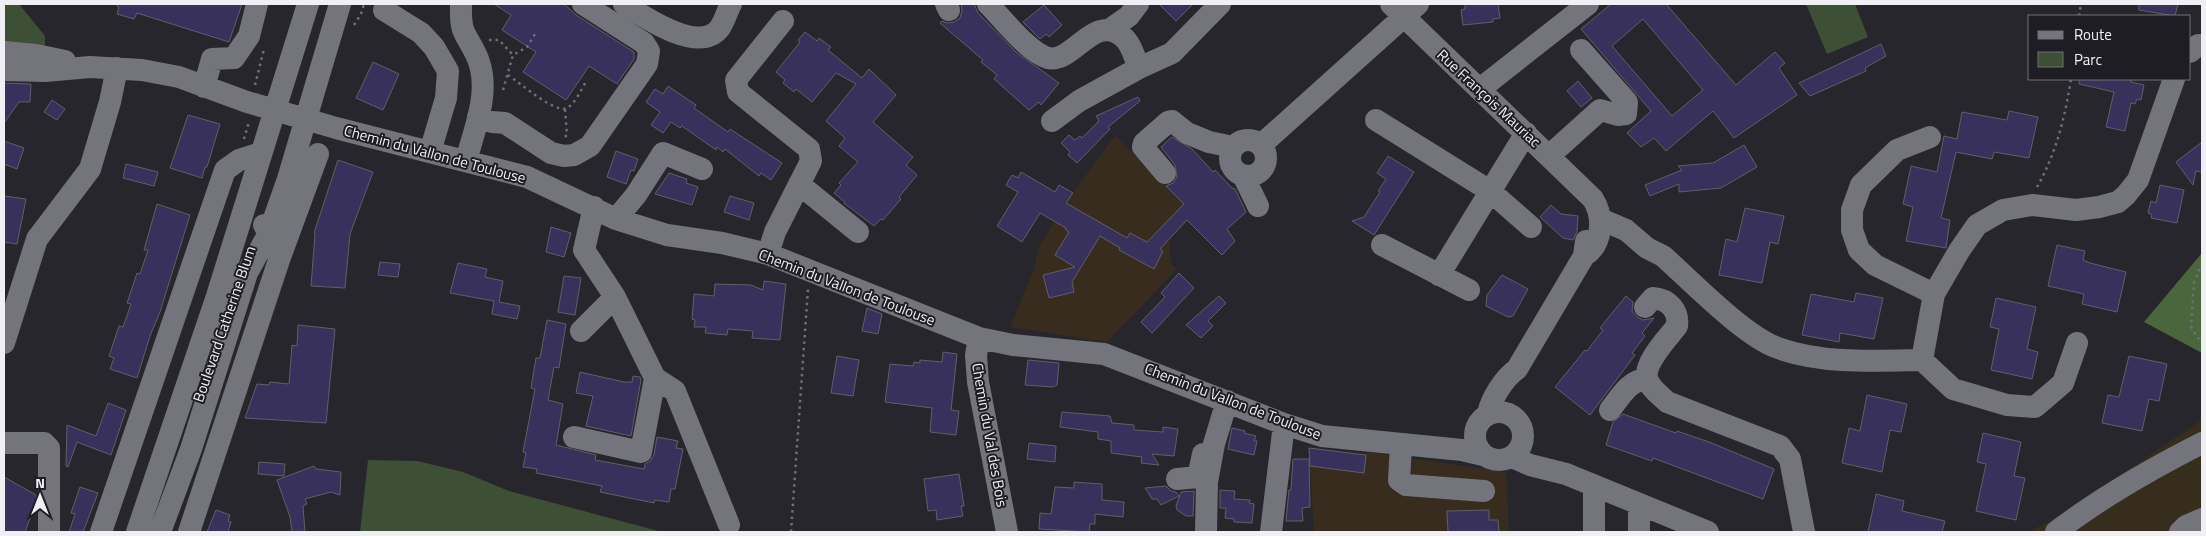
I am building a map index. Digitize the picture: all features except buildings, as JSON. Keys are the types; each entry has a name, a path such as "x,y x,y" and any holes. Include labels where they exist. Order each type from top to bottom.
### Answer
{"street":[{"path":"204,87 212,60 234,58 249,36 257,4"},
{"path":"160,532 265,226 292,4"},
{"path":"278,114 308,4"},
{"path":"278,114 329,4"},
{"path":"101,532 225,170 230,164 250,150 278,114 340,4"},
{"path":"461,4 463,28 473,47 483,77 478,117 466,161"},
{"path":"478,117 492,122 505,123 551,153 564,156 574,155 590,146 647,64 649,51 644,43 583,4"},
{"path":"624,4 653,12 695,38 710,36 720,29 731,4"},
{"path":"988,4 1038,55 1050,59 1061,57 1093,34 1109,30 1129,16 1138,4"},
{"path":"1052,122 1079,101 1139,68 1172,53 1220,4"},
{"path":"1480,89 1588,4"},
{"path":"1261,145 1404,8"},
{"name":"Rue François Mauriac","path":"1404,8 1480,89 1550,156 1585,193 1596,224 1584,256 1517,369 1510,374 1482,421"},
{"path":"384,10 421,33 434,47 448,70 446,98 430,152"},
{"path":"768,254 775,232 811,161 808,149 738,92 736,80 783,21"},
{"path":"1109,30 1124,37 1139,68"},
{"path":"2191,51 2198,45 2202,45"},
{"path":"1550,156 1600,110 1618,115 1626,114 1627,102 1582,50"},
{"name":"Chemin du Vallon de Toulouse","path":"4,52 36,55 90,67"},
{"name":"Chemin du Vallon de Toulouse","path":"4,70 45,71 90,67 163,73 278,114 527,177 616,218 667,235 722,243 768,254 979,338 1013,345 1104,354 1225,408 1322,436 1483,454"},
{"path":"4,343 37,239 90,169 110,102 117,68"},
{"path":"1922,360 1934,294 1959,251 1977,225 2003,210 2027,206 2076,210 2099,208 2118,202 2138,180 2174,80"},
{"path":"1376,120 1490,191 1531,227"},
{"path":"1165,173 1143,147 1144,143 1168,122 1172,121 1186,133 1209,142 1233,148"},
{"path":"1440,275 1526,133"},
{"path":"1930,138 1897,150 1861,185 1852,210 1852,230 1859,250 1875,265 1934,294"},
{"path":"1243,175 1256,174 1264,166 1266,158 1261,145 1255,141 1246,140 1239,142 1230,154 1233,167 1243,175 1258,206"},
{"path":"129,532 214,280 250,150"},
{"name":"Boulevard Catherine Blum","path":"137,532 217,296 250,150"},
{"path":"616,218 636,195 663,153 702,169"},
{"path":"189,532 278,260 318,154"},
{"path":"800,184 858,232"},
{"path":"594,208 584,250 615,297 655,378 675,392 729,525"},
{"path":"1596,224 1621,242 1648,248 1662,256 1745,329 1776,348 1811,357 1870,361 1922,360 1953,389 2008,405 2036,407 2063,383 2077,343"},
{"path":"265,226 278,250 278,260"},
{"name":"Boulevard Catherine Blum","path":"153,532 184,446 240,274 265,226"},
{"path":"1382,245 1469,290"},
{"path":"581,331 615,297"},
{"path":"1645,306 1653,298 1662,299 1675,309 1678,320 1677,326 1648,367 1647,379 1653,388 1667,402 1780,446 1790,459 1804,532"},
{"name":"Chemin du Val des Bois","path":"979,338 976,355 978,382 1004,532"},
{"name":"Rue François Mauriac","path":"1515,417 1517,369"},
{"path":"574,437 641,452 655,378"},
{"path":"1610,410 1628,386 1636,379 1647,379"},
{"path":"1177,479 1198,477 1209,427 1225,408"},
{"path":"1206,532 1207,482 1214,444 1225,408"},
{"path":"1502,411 1515,417 1520,422 1524,438 1519,451 1512,457 1497,460 1483,454 1475,442 1482,421 1502,411"},
{"name":"Chemin du Vallon de Toulouse","path":"1432,448 1482,421"},
{"path":"1271,532 1284,424"},
{"path":"1524,438 1566,474"},
{"path":"4,443 44,443 49,448 49,532"},
{"path":"2056,532 2082,512 2119,488 2202,443"},
{"path":"1401,446 1399,480 1406,485 1484,490"},
{"path":"1512,457 1530,465 1566,474 1708,532"},
{"path":"1594,486 1594,532"},
{"path":"1639,505 1639,532"},
{"path":"2180,532 2186,526 2202,518"}],"path":[{"path":"473,47 495,38 503,43 513,55"},
{"path":"508,75 557,109 565,109 570,106 587,80"},
{"path":"2027,206 2050,164 2063,119 2071,80"},
{"path":"250,150 249,122 278,114"},
{"path":"2202,263 2194,282 2191,327 2202,344"},
{"path":"791,532 809,271"}],"shaded area":[{"path":"1115,136 1194,213 1169,239 1171,264 1177,269 1107,342 1010,327 1033,271 1039,246 1073,193"},
{"path":"2202,420 2202,532 2029,532 2064,513"},
{"path":"1309,448 1366,455 1367,452 1506,472 1509,532 1314,532"}],"green space":[{"path":"4,4 19,4 45,36 45,46 4,43"},
{"path":"1806,4 1855,4 1868,37 1827,54"},
{"path":"2202,253 2202,353 2144,322"},
{"path":"368,460 417,461 463,472 509,491 662,532 360,532"}]}
